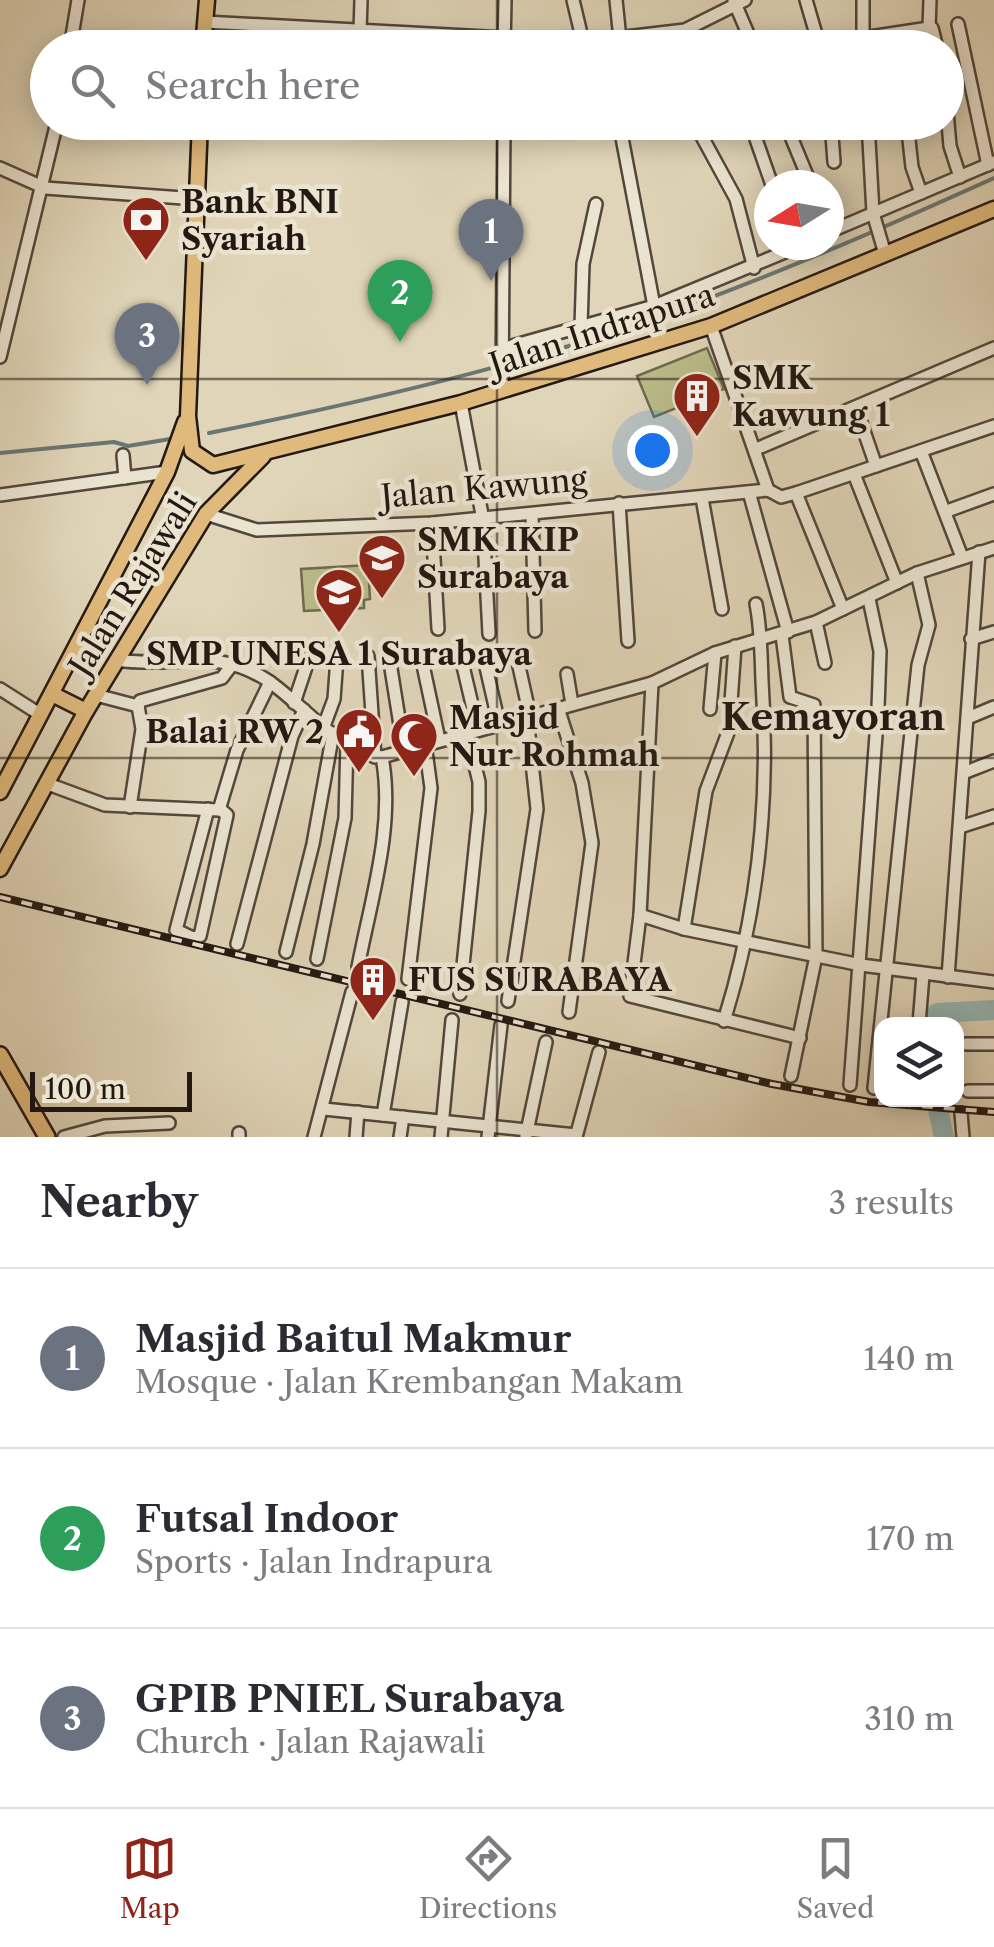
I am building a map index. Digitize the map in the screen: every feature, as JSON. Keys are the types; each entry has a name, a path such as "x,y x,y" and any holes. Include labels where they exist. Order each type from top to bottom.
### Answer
{"highway":[{"path":"0,1053 47,1137"}],"main road":[{"path":"204,30 206,0"},
{"name":"Jalan Rajawali","path":"199,140 190,446 208,464 272,450"},
{"name":"Jalan Indrapura","path":"272,450 461,403 712,326 883,247 994,209"},
{"name":"Jalan Rajawali","path":"0,792 5,771 41,715 167,472 188,416"},
{"name":"Jalan Rajawali","path":"0,869 86,711 206,514 232,484 272,450"},
{"path":"52,694 86,711"}],"street":[{"path":"73,30 78,0"},
{"path":"360,30 361,0"},
{"path":"504,30 505,0"},
{"path":"573,0 580,30"},
{"path":"613,30 616,0"},
{"path":"806,0 815,30"},
{"path":"863,0 863,30"},
{"path":"916,30 931,28 930,0"},
{"path":"682,30 698,26 738,2 748,30"},
{"path":"204,22 343,30"},
{"path":"958,24 959,30"},
{"path":"844,227 991,164 964,49"},
{"path":"0,357 5,314 45,188 54,140"},
{"path":"502,390 504,140"},
{"path":"622,140 654,306"},
{"path":"704,140 736,199 754,268"},
{"path":"756,140 767,170"},
{"path":"792,140 805,170"},
{"path":"832,140 834,162"},
{"path":"869,140 874,217 883,247"},
{"path":"910,140 912,167 922,193"},
{"path":"949,140 960,177"},
{"path":"0,168 45,188 197,199"},
{"path":"581,326 584,264 596,204"},
{"path":"504,352 654,306 767,260"},
{"path":"712,326 768,490"},
{"path":"756,449 994,348"},
{"path":"461,403 483,520 489,634"},
{"path":"856,408 876,466"},
{"path":"843,609 796,493 994,426"},
{"path":"921,451 962,557"},
{"path":"123,455 126,478"},
{"path":"0,495 167,472"},
{"path":"854,474 897,583"},
{"name":"Jalan Kawung","path":"206,514 257,530 483,520 768,490 781,497 796,493"},
{"path":"750,492 785,634 790,697 814,705 816,956 791,1076"},
{"path":"947,510 994,494"},
{"path":"702,498 722,609"},
{"path":"619,504 628,641"},
{"path":"532,514 535,631"},
{"path":"432,523 438,630"},
{"path":"117,660 154,665 234,662 270,682 346,742 378,757 652,683 716,652 816,622 917,572 994,548"},
{"path":"948,977 966,772 979,552"},
{"path":"882,1017 918,665 928,624 917,572"},
{"path":"850,1084 880,651 869,599"},
{"path":"724,1021 748,944 758,885 766,734 756,604"},
{"path":"816,622 825,663"},
{"path":"971,639 994,632"},
{"path":"684,930 706,791 729,730 736,677 735,646"},
{"path":"459,649 479,782 460,994"},
{"path":"508,1001 537,809 528,716 516,652"},
{"path":"710,708 716,652"},
{"path":"483,654 499,724"},
{"path":"358,968 388,787 378,757 368,656"},
{"path":"389,656 404,750"},
{"path":"237,944 309,658"},
{"path":"286,952 313,844 337,658"},
{"path":"130,807 142,728 140,701 224,677 234,662"},
{"path":"423,665 439,740"},
{"path":"566,674 572,704"},
{"path":"48,784 105,805 215,809 226,815 200,936 177,934 199,831 215,809 270,682"},
{"path":"652,683 640,915 630,996 800,1038"},
{"path":"0,689 41,715"},
{"path":"96,695 138,706"},
{"path":"970,717 994,707"},
{"path":"558,708 582,783 592,843 569,1012"},
{"path":"316,959 345,818 346,742"},
{"path":"408,980 431,788 425,744"},
{"path":"966,772 994,761"},
{"path":"960,827 994,816"},
{"path":"640,915 684,930 860,966 994,982"},
{"path":"920,1017 923,976"},
{"path":"314,1137 352,992"},
{"path":"383,1115 402,1002"},
{"path":"440,1137 452,1020"},
{"path":"489,1130 501,1025"},
{"path":"526,1133 546,1042"},
{"path":"966,1044 994,1044"},
{"path":"324,1109 442,1120 489,1130 576,1136 599,1052"},
{"path":"968,1091 994,1091"},
{"path":"356,1137 358,1112"},
{"path":"961,1112 963,1137"},
{"path":"400,1137 402,1117"},
{"path":"64,1137 105,1126 168,1123"}],"green space":[{"path":"707,348 724,389 654,417 637,376"},
{"path":"368,565 370,599 364,600 364,608 304,611 301,569"}],"waterway":[{"path":"209,433 413,388 614,332 806,260 994,178"},
{"path":"0,453 114,442 128,446 176,438"},
{"path":"937,1017 937,1013 994,1010"},
{"path":"938,1107 944,1137"}],"railway":[{"path":"0,897 772,1084 869,1102 994,1112"}],"place":[{"name":"Bank BNI Syariah","path":"146,262"},
{"name":"Masjid Baitul Makmur","path":"491,281"},
{"name":"Futsal Indoor","path":"400,342"},
{"name":"GPIB PNIEL Surabaya","path":"147,385"},
{"name":"SMK Kawung 1","path":"697,438"},
{"name":"SMK IKIP Surabaya","path":"382,600"},
{"name":"SMP UNESA 1 Surabaya","path":"339,634"},
{"name":"Balai RW 2","path":"359,774"},
{"name":"Masjid Nur Rohmah","path":"414,778"},
{"name":"FUS SURABAYA","path":"373,1022"}],"district":[{"name":"Kemayoran","path":"833,717"}]}
